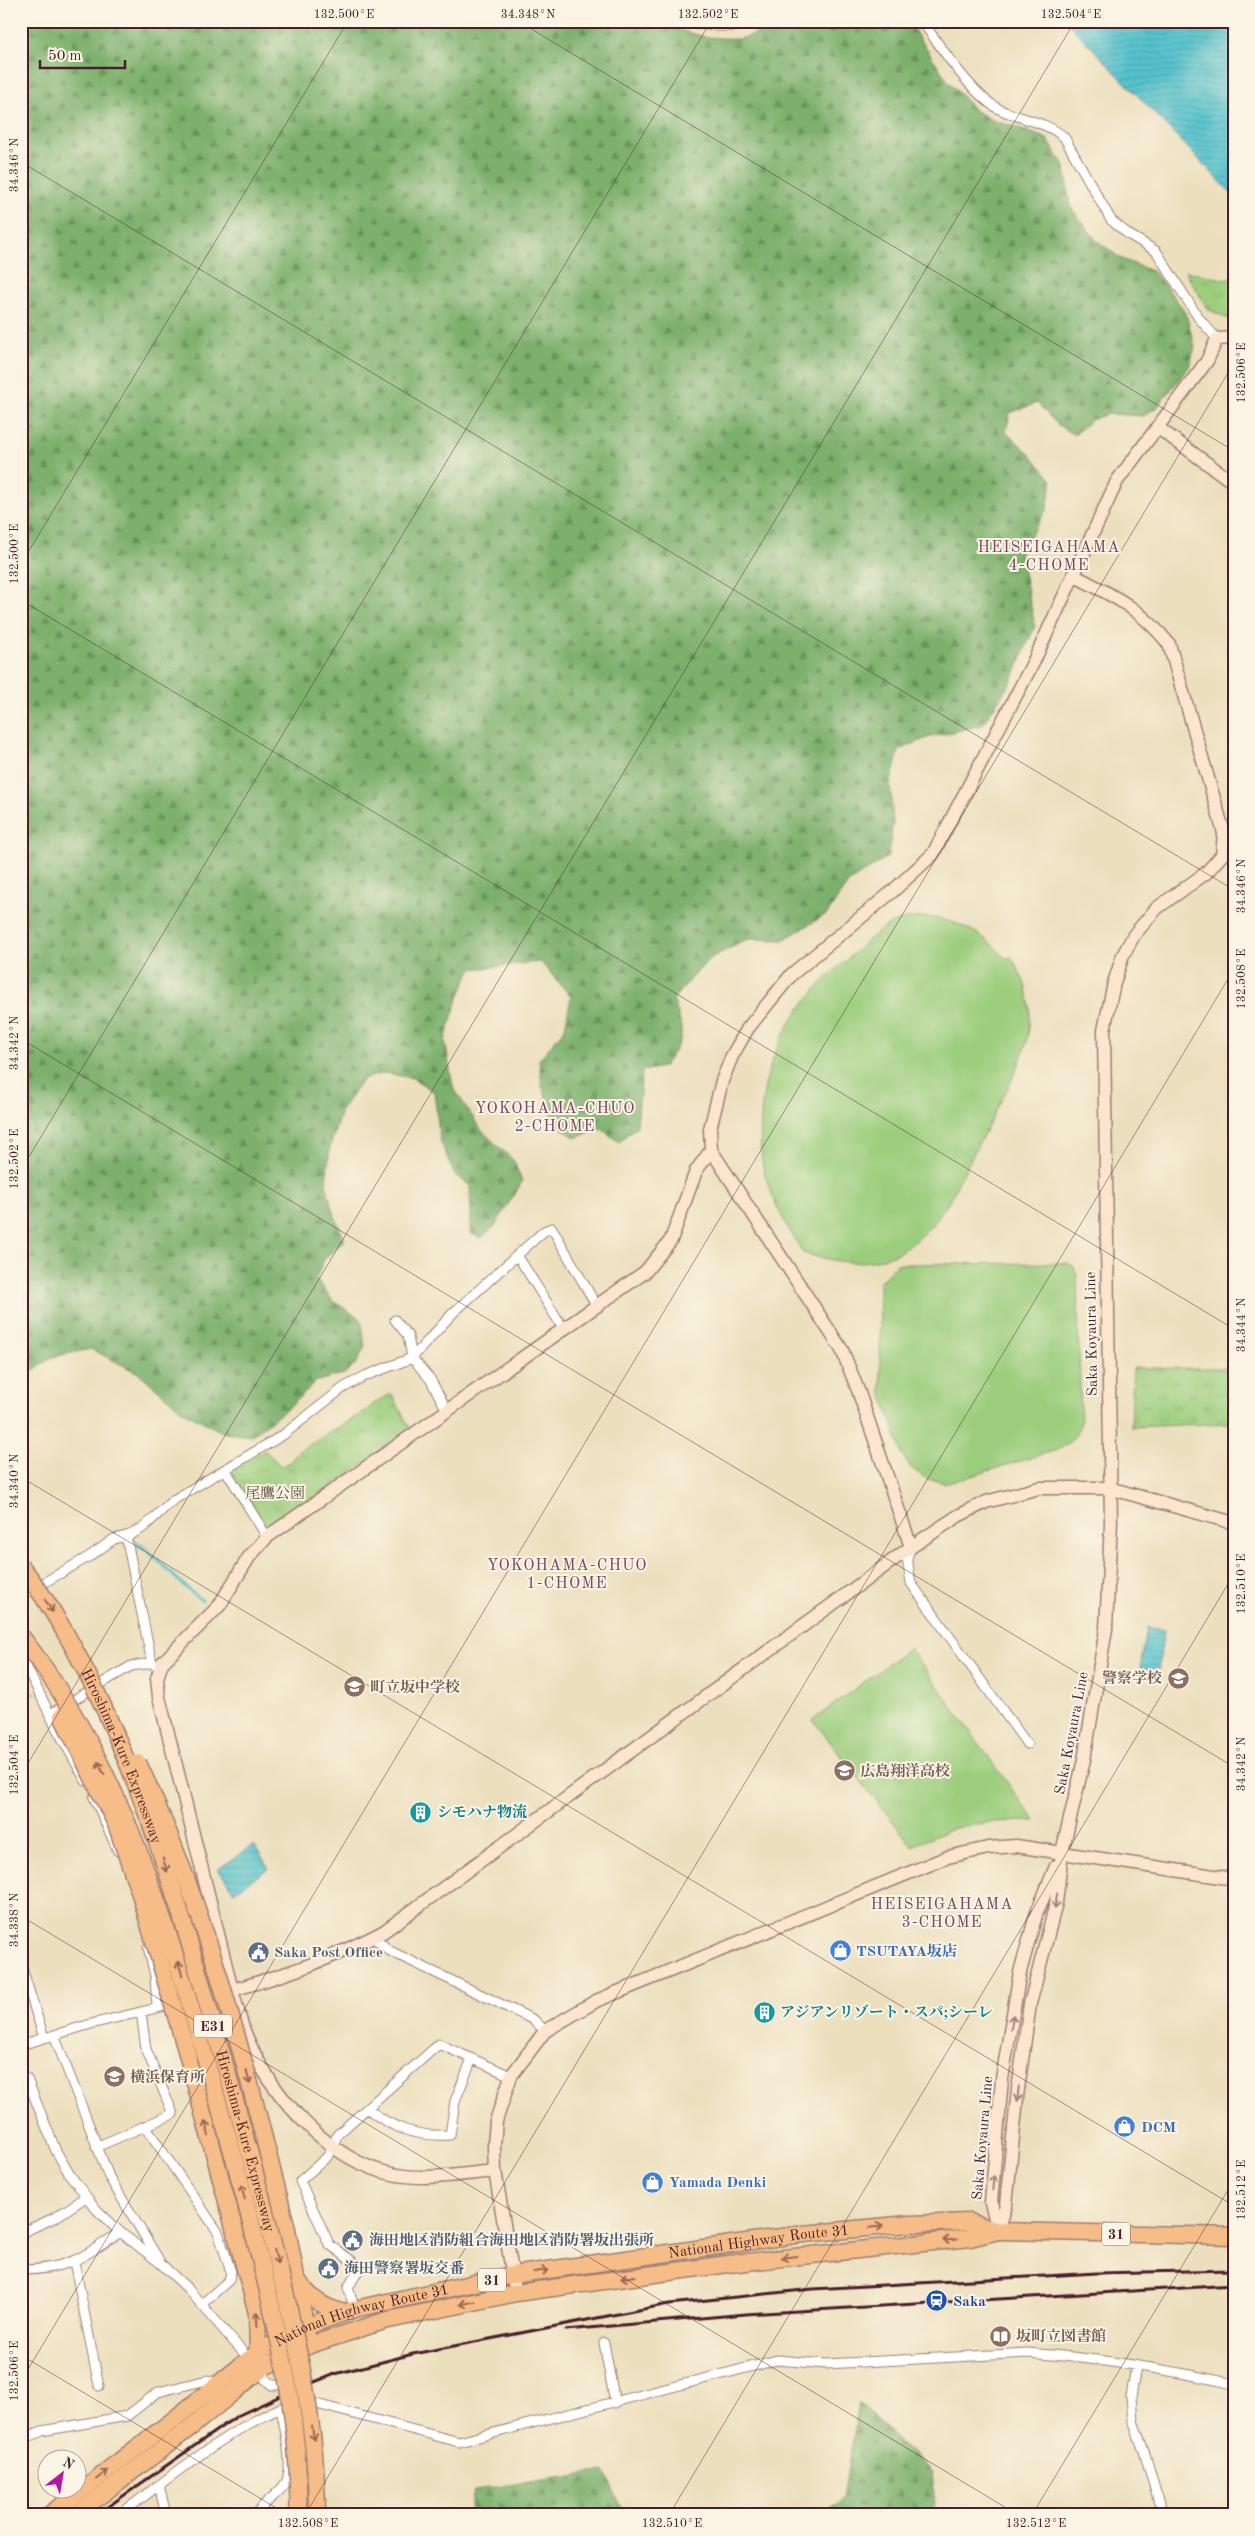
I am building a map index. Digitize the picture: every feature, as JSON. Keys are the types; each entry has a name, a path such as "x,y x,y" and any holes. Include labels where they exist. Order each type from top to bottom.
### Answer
{"highway":[{"name":"Hiroshima-Kure Expressway","path":"21,1566 73,1645 121,1744 158,1844 196,1967 254,2170 303,2371 315,2450 317,2515"},
{"name":"Hiroshima-Kure Expressway","path":"21,1636 59,1690 103,1772 154,1893 178,1964 239,2176 277,2330 295,2426 299,2482 298,2515"},
{"path":"21,1642 50,1692 116,1824 142,1900 188,2057 257,2313 257,2359"},
{"path":"73,1645 124,1732 151,1789 206,1930 234,2019 288,2229 310,2345"},
{"name":"National Highway Route 31","path":"49,2515 220,2383 305,2326 350,2311 512,2275 803,2234 909,2224 970,2222 998,2230 1234,2236"},
{"name":"National Highway Route 31","path":"75,2515 191,2426 257,2359 310,2345 384,2321 516,2293 738,2262 970,2238 998,2230"},
{"path":"296,2279 310,2298 327,2308 350,2311"}],"street":[{"path":"684,21 712,27 745,26 763,21"},
{"path":"922,21 986,101 1001,110 1053,128 1064,137 1111,220 1128,234 1156,251 1198,317 1217,339"},
{"path":"1217,339 1234,338"},
{"path":"1027,1744 911,1583 907,1558 911,1547 858,1390 842,1350 711,1150 710,1129 722,1081 732,1056 748,1028 792,974 893,891 933,854 1033,663 1117,481 1207,361 1217,339"},
{"path":"1158,427 1234,483"},
{"name":"Saka Koyaura Line","path":"998,2230 1006,2205 1018,2089 1030,2004 1056,1903 1062,1852 1084,1760 1106,1629 1111,1522 1109,1488 1104,1030 1114,983 1123,955 1134,935 1156,908 1206,873 1222,855 1224,833 1169,644 1150,620 1118,598 1073,575"},
{"path":"50,1714 131,1666 157,1665 169,1656 219,1606 249,1556 267,1537 645,1272 671,1240 696,1171 711,1150"},
{"path":"21,1596 90,1556 114,1539 126,1536 144,1527 173,1500 283,1434 343,1388 365,1376 412,1358 453,1312 544,1231 552,1228 596,1305"},
{"path":"517,1255 563,1328"},
{"path":"396,1320 408,1336 412,1358 430,1379 447,1410"},
{"path":"225,1470 267,1537"},
{"path":"21,2045 293,1973 340,1954 373,1937 430,1899 911,1547 958,1516 986,1502 1039,1488 1109,1488 1234,1523"},
{"path":"126,1536 157,1665 159,1697 232,1990 247,2038 272,2081 305,2123 332,2147 358,2162 391,2174 422,2178 495,2171"},
{"path":"21,1656 92,1791 123,1865 138,1906 155,1976 157,2008"},
{"path":"516,2293 495,2171 496,2121 511,2076 546,2031 596,2001 948,1857 988,1848 1016,1846 1234,1879"},
{"name":"Saka Koyaura Line","path":"998,2230 991,2203 1002,2080 1020,1972 1036,1915 1062,1852"},
{"path":"373,1937 390,1951 534,2020 546,2031"},
{"path":"21,1965 44,2038"},
{"path":"96,2147 173,2114 146,2049 141,2012"},
{"path":"54,2035 96,2147 109,2176 160,2262"},
{"path":"350,2311 348,2288 360,2267 329,2244 300,2181 327,2157 338,2134 439,2044 511,2076"},
{"path":"367,2108 378,2117 400,2129 428,2136 450,2135 455,2101 472,2059"},
{"path":"21,2075 27,2079 56,2151 70,2176 86,2197 120,2232 160,2262 257,2359 265,2379 272,2385 283,2385 301,2400 458,2442 777,2360 826,2364 1028,2353 1177,2372 1234,2384"},
{"path":"145,2126 218,2232 231,2272 228,2280 202,2304"},
{"path":"21,2233 56,2218 86,2197"},
{"path":"21,2270 52,2269 74,2261 86,2256 120,2232"},
{"path":"74,2261 99,2386"},
{"path":"604,2343 615,2403"},
{"path":"1136,2366 1131,2397 1133,2421 1146,2454 1160,2507 1164,2515"},
{"path":"21,2440 42,2432 127,2416 158,2392 207,2380 220,2383"},
{"path":"119,2515 212,2447 248,2424 301,2400"},
{"path":"256,2515 263,2503 284,2485 290,2473 281,2408"},
{"path":"159,2485 166,2515"}],"green space":[{"path":"21,21 665,21 679,30 706,37 739,39 796,21 908,21 948,81 976,111 994,121 1021,128 1047,139 1065,167 1070,206 1096,240 1120,258 1154,272 1185,311 1195,347 1189,367 1156,408 1143,416 1107,414 1091,420 1074,435 1058,425 1037,403 1010,413 1006,432 1027,451 1052,480 1047,509 1020,553 1035,626 1011,682 982,725 927,738 899,750 890,785 893,821 889,856 848,883 827,914 783,940 748,939 709,959 673,999 680,1020 681,1035 679,1041 663,1067 642,1071 637,1126 619,1142 600,1128 576,1138 555,1124 542,1086 539,1060 565,1028 571,997 541,962 471,969 456,1004 445,1040 453,1087 481,1130 514,1161 522,1182 495,1226 481,1238 471,1234 470,1186 454,1174 440,1140 434,1092 413,1078 385,1073 363,1079 341,1111 330,1147 326,1182 332,1209 345,1240 325,1258 316,1278 333,1301 361,1319 365,1346 357,1363 344,1374 317,1381 289,1407 251,1436 224,1433 183,1411 140,1374 91,1349 52,1357 21,1379"},
{"path":"1185,271 1227,280 1234,274 1234,322 1208,309"},
{"path":"926,917 949,921 970,929 988,941 1005,958 1011,957 1023,979 1029,999 1030,1019 1027,1039 1021,1058 1003,1098 948,1203 934,1223 918,1239 903,1250 886,1258 867,1262 826,1259 803,1253 776,1203 764,1171 760,1131 763,1095 768,1073 785,1032 810,996 826,979 866,941 886,926 909,918"},
{"path":"1068,1263 1074,1267 1077,1276 1081,1421 1073,1439 1057,1450 948,1483 927,1479 911,1468 903,1456 881,1391 879,1283 897,1264"},
{"path":"1133,1368 1234,1368 1234,1423 1131,1427"},
{"name":"尾鷹公園","path":"392,1394 411,1430 268,1532 231,1470 265,1450 281,1466 289,1463 299,1451 367,1410 377,1401"},
{"path":"910,1648 1035,1821 990,1822 955,1828 912,1846 813,1720"},
{"path":"859,2403 932,2472 936,2515 823,2515 843,2497"},
{"path":"605,2471 625,2515 469,2515 474,2490"}],"water":[{"path":"1066,21 1234,21 1234,196"},
{"path":"1147,1627 1164,1630 1158,1671 1140,1668"},
{"path":"254,1845 269,1868 234,1892 218,1869"}],"waterway":[{"path":"133,1540 202,1600"},
{"path":"21,1693 35,1693"}],"railway":[{"path":"96,2515 237,2416 291,2391 335,2374 413,2354 669,2304 813,2289 1097,2273 1234,2270"},
{"path":"566,2330 746,2314 1234,2285"}],"place":[{"name":"警察学校","path":"1178,1678"},
{"name":"町立坂中学校","path":"354,1687"},
{"name":"広島翔洋高校","path":"844,1771"},
{"name":"シモハナ物流","path":"421,1812"},
{"name":"TSUTAYA坂店","path":"840,1951"},
{"name":"Saka Post Office","path":"258,1952"},
{"name":"アジアンリゾート・スパ;シーレ","path":"764,2012"},
{"name":"横浜保育所","path":"114,2077"},
{"name":"DCM","path":"1125,2127"},
{"name":"Yamada Denki","path":"653,2182"},
{"name":"海田地区消防組合海田地区消防署坂出張所","path":"353,2240"},
{"name":"海田警察署坂交番","path":"328,2268"},
{"name":"Saka","path":"937,2301"},
{"name":"坂町立図書館","path":"1000,2336"}],"district":[{"name":"HEISEIGAHAMA 4-CHOME","path":"1049,555"},
{"name":"YOKOHAMA-CHUO 2-CHOME","path":"555,1116"},
{"name":"YOKOHAMA-CHUO 1-CHOME","path":"567,1573"},
{"name":"HEISEIGAHAMA 3-CHOME","path":"942,1912"}]}
